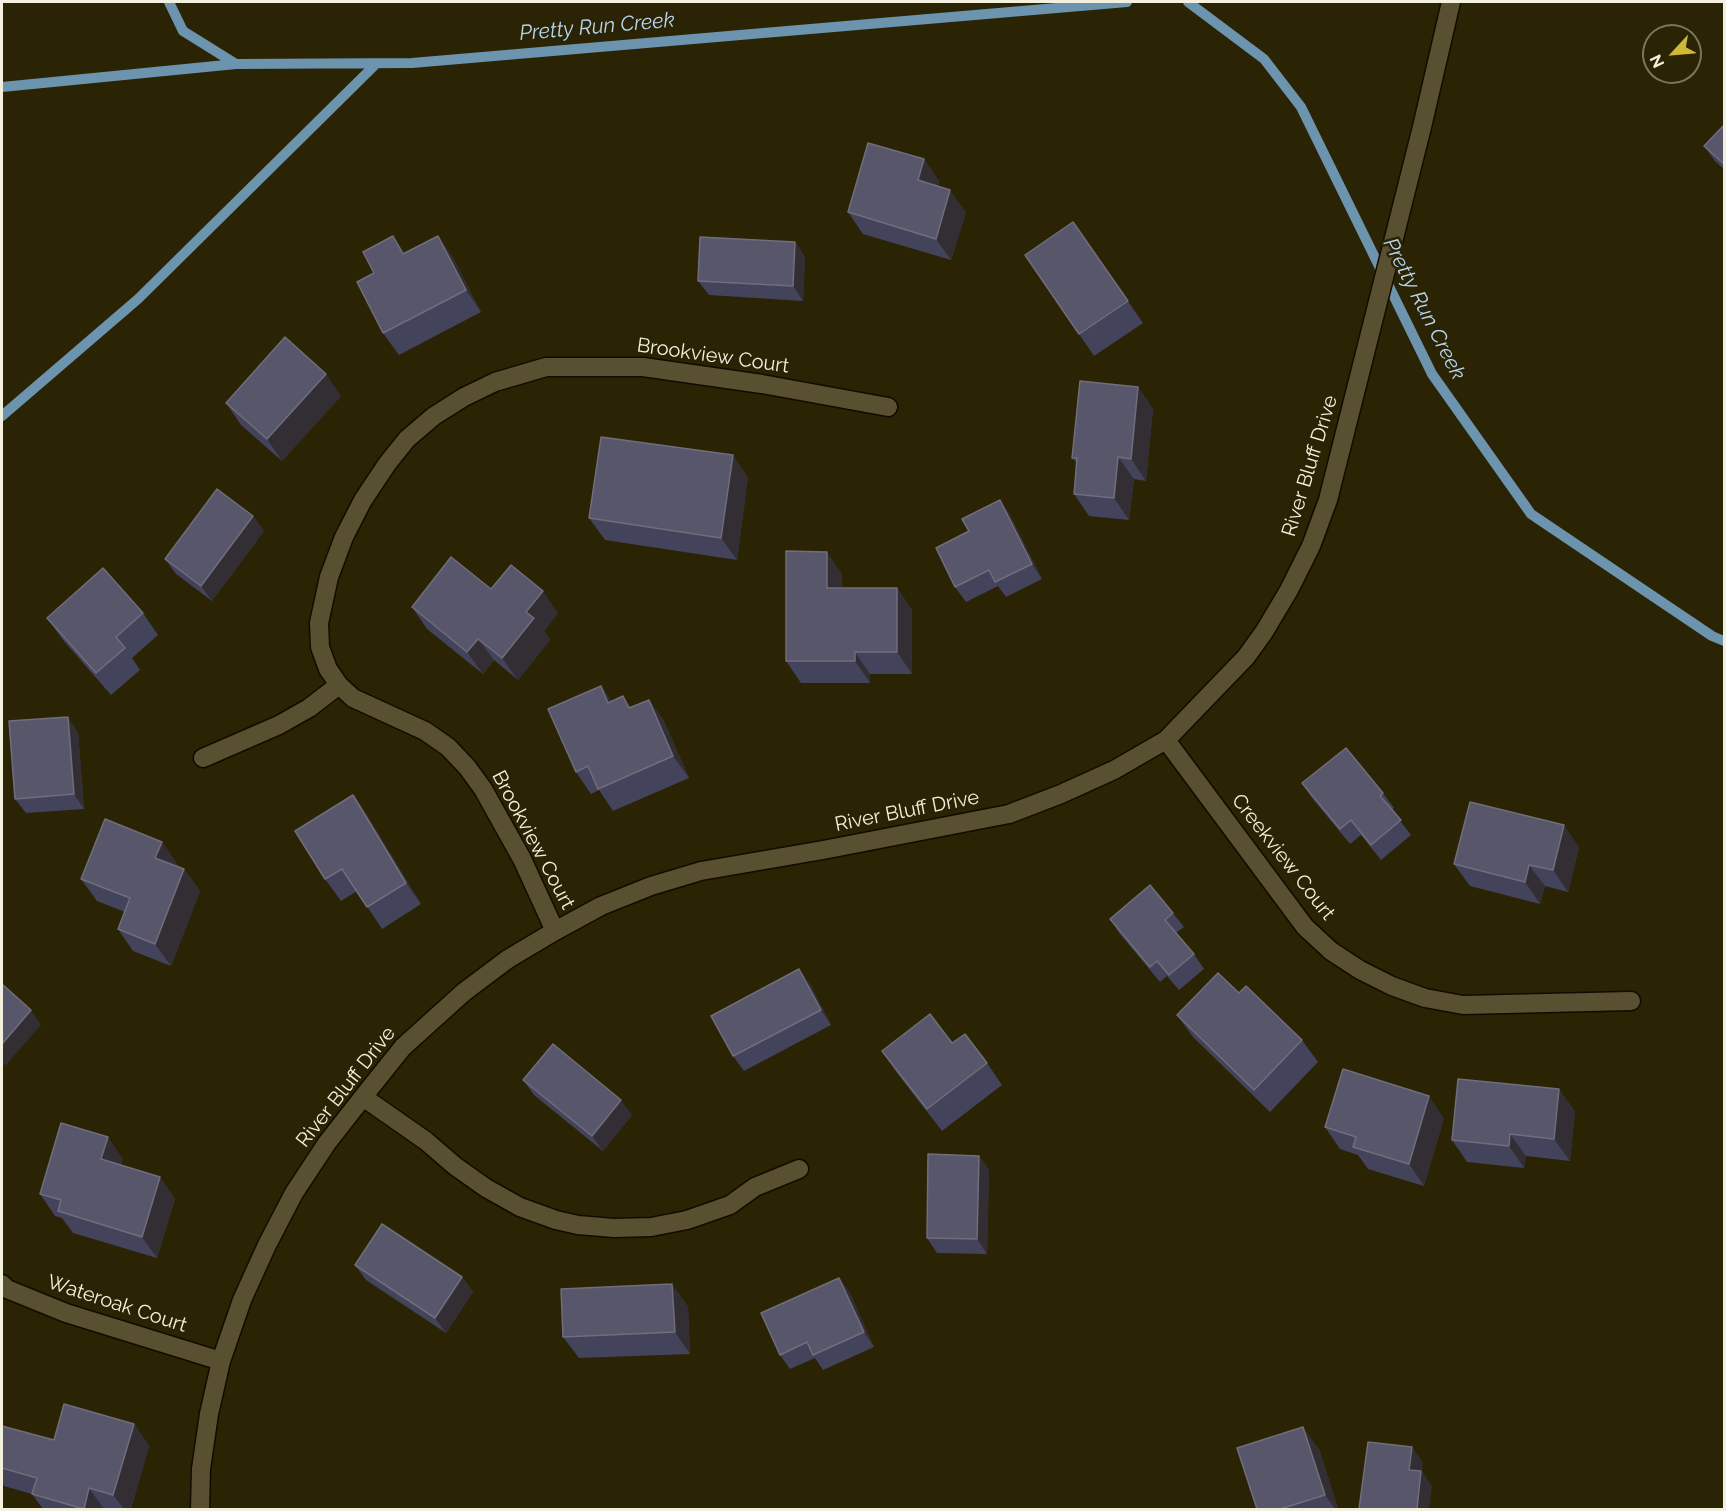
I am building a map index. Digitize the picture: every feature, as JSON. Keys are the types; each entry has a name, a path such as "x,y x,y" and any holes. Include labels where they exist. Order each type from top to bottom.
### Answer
{"street":[{"name":"River Bluff Drive","path":"200,1509 201,1469 209,1414 221,1360 242,1300 267,1245 294,1193 327,1143 403,1047 464,992 508,959 555,931 611,902 651,886 701,871 1010,814 1061,794 1114,770 1166,741 1245,657 1264,632 1289,590 1311,546 1328,500 1422,127 1451,2"},
{"name":"Brookview Court","path":"555,931 522,859 483,789 467,767 448,747 425,730 353,698 339,685 328,669 320,647 319,622 329,577 344,537 363,500 407,439 434,416 464,397 495,382 546,367 643,367 762,384 888,407"},
{"path":"203,758 279,725 309,708 339,685"},
{"name":"Creekview Court","path":"1166,741 1305,927 1331,951 1360,970 1392,986 1425,998 1463,1005 1631,1001"},
{"path":"363,1097 426,1141 486,1188 520,1206 556,1220 578,1225 614,1228 641,1227 687,1220 730,1205 755,1187 799,1169"},
{"name":"Wateroak Court","path":"2,1284 7,1289 66,1314 221,1360"}],"building":[{"path":"1725,124 1725,165 1704,146"},
{"path":"868,143 924,159 918,180 950,190 936,239 848,212"},
{"path":"1073,222 1128,301 1079,334 1025,255"},
{"path":"393,236 403,254 438,236 466,290 383,333 357,282 374,273 363,252"},
{"path":"700,237 795,242 793,286 698,281"},
{"path":"285,337 326,374 267,439 226,403"},
{"path":"1080,381 1138,387 1131,459 1118,457 1114,498 1074,494 1077,458 1072,458"},
{"path":"601,437 733,455 721,538 589,518"},
{"path":"217,489 253,516 201,586 165,559"},
{"path":"1000,500 1032,564 995,582 989,570 955,587 936,548 969,531 962,519"},
{"path":"786,551 827,552 827,588 897,588 897,652 855,652 855,661 786,661"},
{"path":"451,557 491,589 511,565 543,591 526,612 534,618 502,658 478,639 467,652 412,607"},
{"path":"103,568 143,613 116,637 125,648 96,673 47,618"},
{"path":"601,686 608,703 623,696 629,708 649,700 673,756 598,789 588,766 576,772 548,709"},
{"path":"68,717 74,794 15,799 9,721"},
{"path":"1346,748 1383,793 1380,796 1401,820 1371,845 1351,820 1340,829 1302,783"},
{"path":"353,795 406,883 367,907 342,869 325,879 295,831"},
{"path":"1470,802 1564,825 1553,870 1529,865 1525,882 1454,864"},
{"path":"105,819 162,842 155,858 184,869 155,944 118,929 130,898 81,879"},
{"path":"1150,885 1173,913 1165,920 1194,954 1169,975 1157,961 1150,967 1110,919"},
{"path":"799,969 821,1010 733,1056 711,1016"},
{"path":"1218,973 1239,993 1246,986 1302,1040 1254,1090 1177,1015"},
{"path":"2,984 31,1010 2,1044"},
{"path":"930,1014 952,1043 965,1034 987,1063 927,1109 882,1051"},
{"path":"553,1044 621,1100 592,1136 523,1080"},
{"path":"1343,1069 1429,1096 1409,1164 1353,1147 1356,1137 1325,1127"},
{"path":"1458,1079 1559,1089 1554,1139 1510,1134 1509,1146 1452,1140"},
{"path":"61,1123 108,1137 101,1159 160,1177 142,1237 58,1211 61,1200 40,1194"},
{"path":"928,1154 979,1156 977,1239 927,1238"},
{"path":"382,1224 462,1277 435,1318 355,1265"},
{"path":"839,1278 864,1332 813,1355 807,1342 780,1355 761,1313"},
{"path":"672,1284 675,1332 563,1337 561,1289"},
{"path":"64,1404 134,1424 113,1495 89,1488 84,1509 32,1494 37,1478 2,1468 2,1426 54,1440"},
{"path":"1303,1427 1325,1495 1280,1509 1257,1509 1237,1448"},
{"path":"1368,1442 1412,1447 1409,1470 1421,1471 1417,1509 1359,1509"}],"waterway":[{"name":"Pretty Run Creek","path":"169,2 183,31 236,64 412,63 1127,2"},
{"name":"Pretty Run Creek","path":"1188,2 1264,59 1301,107 1432,374 1531,514 1712,636 1724,641"},
{"path":"2,87 236,64"},
{"path":"2,416 138,299 376,64"}]}
